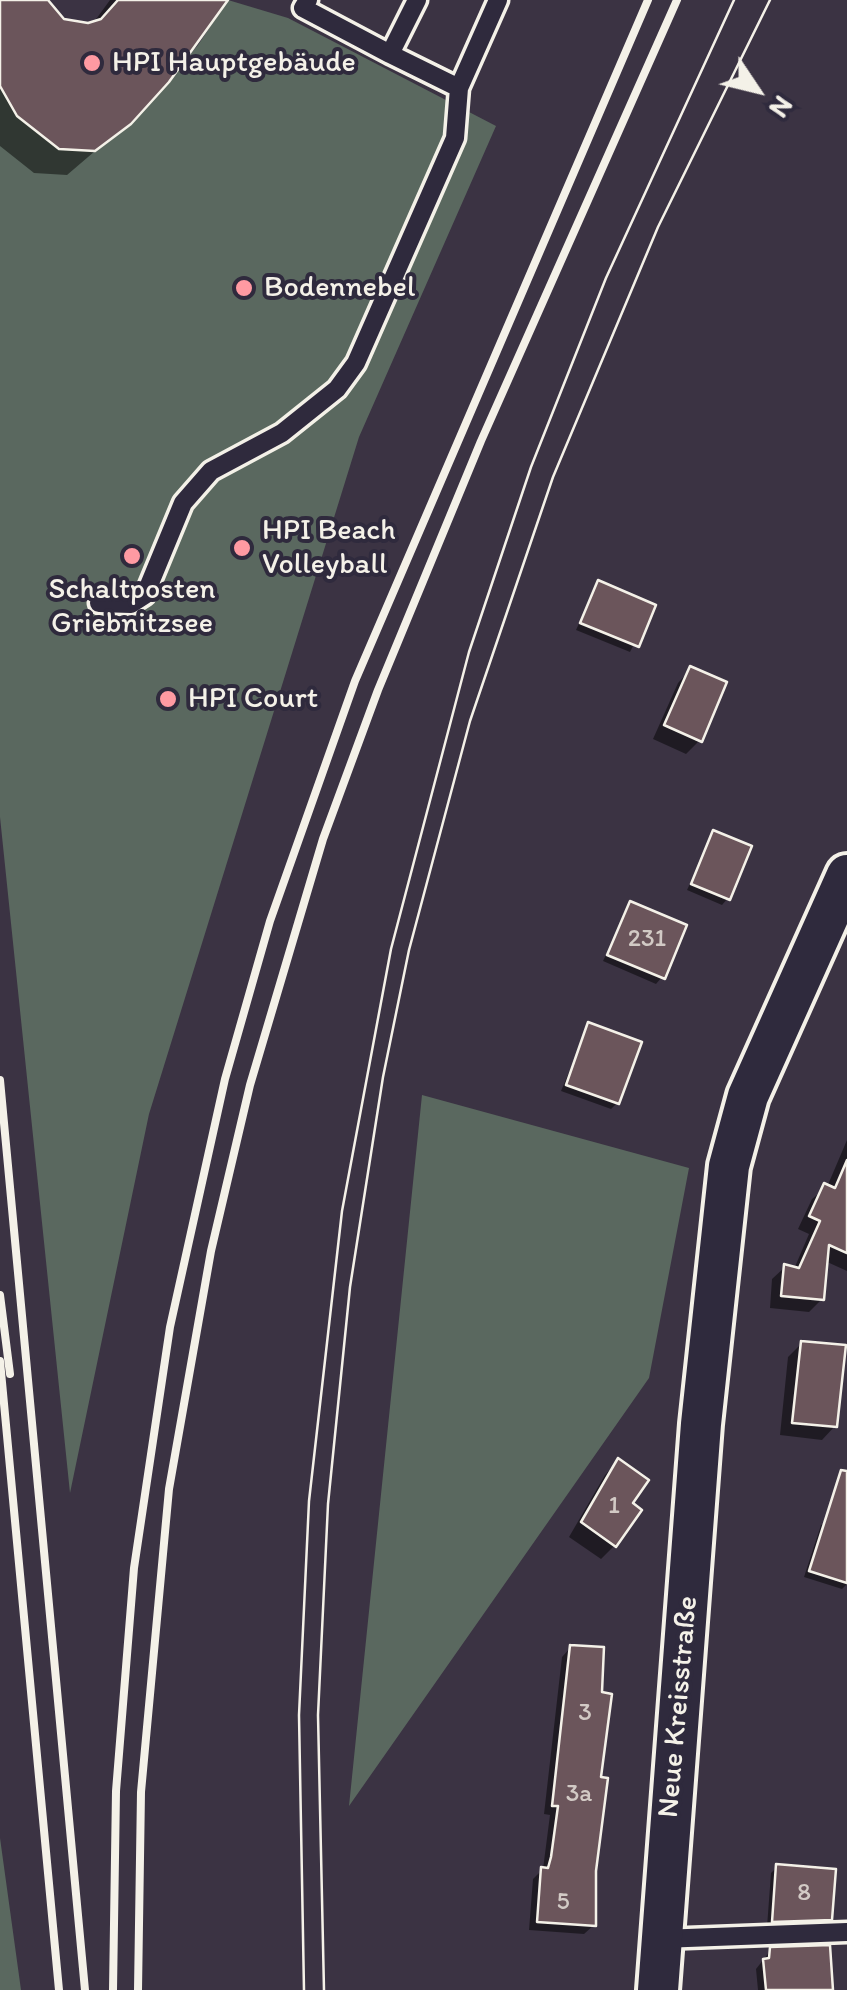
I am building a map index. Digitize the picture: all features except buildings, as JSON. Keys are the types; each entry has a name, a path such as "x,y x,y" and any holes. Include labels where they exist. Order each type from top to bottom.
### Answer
{"street":[{"name":"Neue Kreisstraße","path":"658,1990 701,1424 734,1149 748,1096 847,875"}],"lane":[{"path":"308,0 303,8 459,88"},
{"path":"390,54 416,0"},
{"path":"100,603 132,604 146,595 184,503 211,471 282,433 337,389 356,363 456,138 459,88 498,0"},
{"path":"660,1939 847,1932"}],"shaded area":[{"path":"228,0 288,18 496,126 359,437 149,1114 70,1493 0,817 0,86 131,124 198,45"},
{"path":"422,1095 689,1168 649,1378 349,1806"},
{"path":"0,1838 21,1990 0,1990"}],"tram line":[{"path":"304,1990 299,1715 309,1501 342,1211 391,949 469,652 531,467 606,278 734,0"},
{"path":"324,1990 318,1715 328,1504 350,1287 383,1077 409,950 470,721 553,477 658,227 770,0"}],"railway":[{"path":"113,1990 116,1791 134,1568 170,1327 225,1079 270,921 355,681 648,0"},
{"path":"138,1990 141,1792 169,1489 211,1251 250,1085 323,839 378,690 481,441 677,0"},
{"path":"0,1080 85,1990"},
{"path":"0,1295 10,1374"},
{"path":"0,1361 59,1990"}],"place":[{"name":"HPI Hauptgebäude","path":"92,63"},
{"name":"Bodennebel","path":"244,288"},
{"name":"HPI Beach Volleyball","path":"242,548"},
{"name":"Schaltposten Griebnitzsee","path":"132,556"},
{"name":"HPI Court","path":"168,699"}]}
